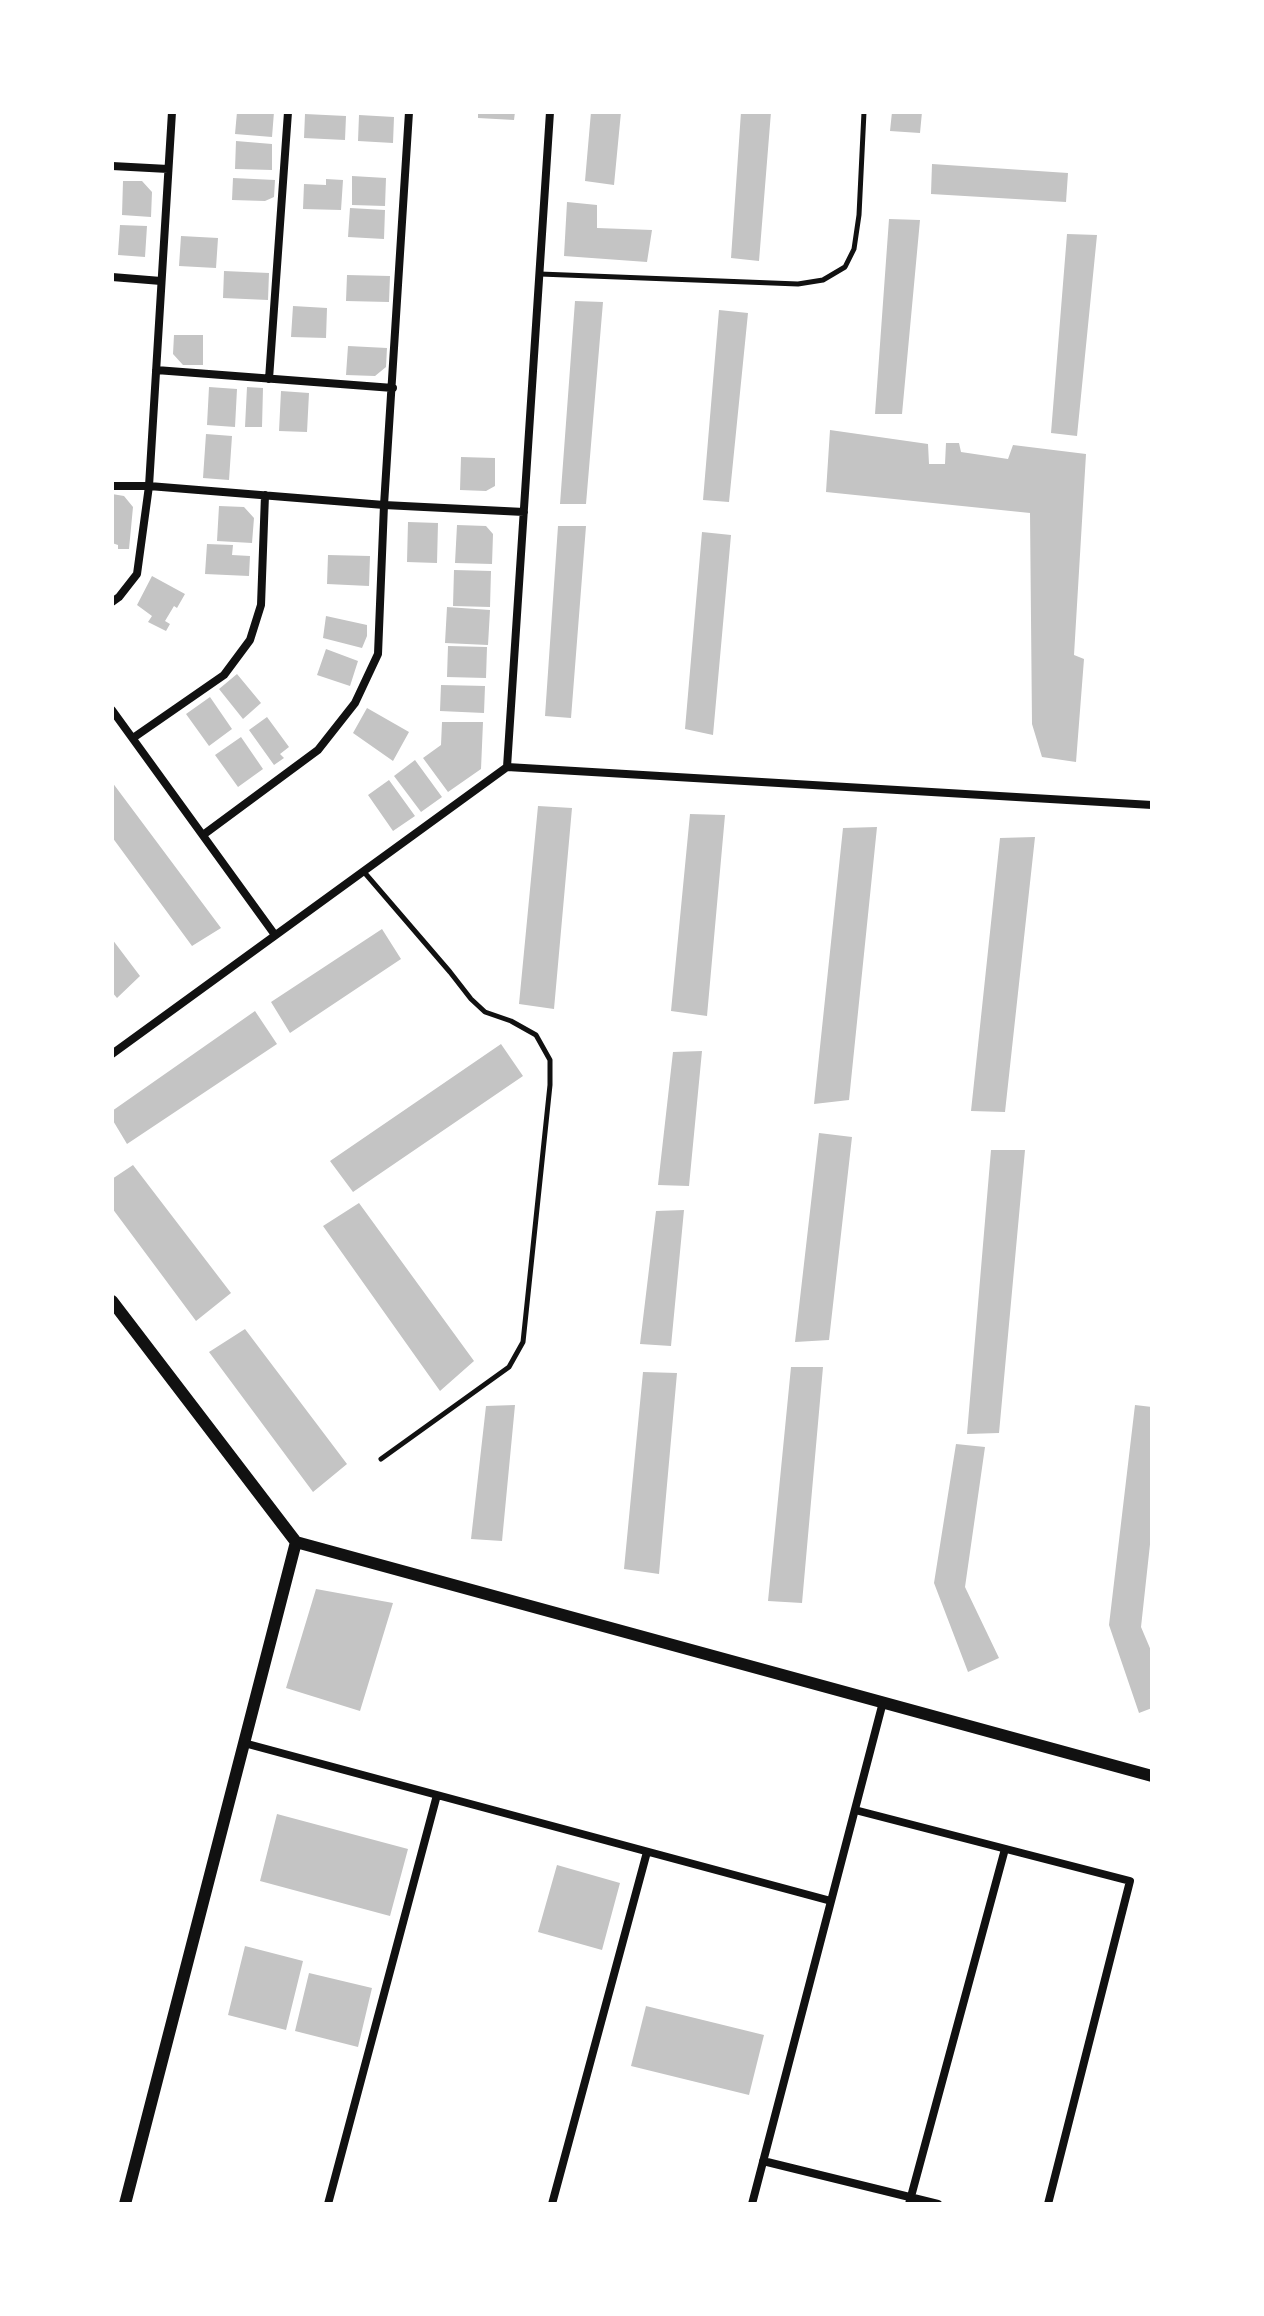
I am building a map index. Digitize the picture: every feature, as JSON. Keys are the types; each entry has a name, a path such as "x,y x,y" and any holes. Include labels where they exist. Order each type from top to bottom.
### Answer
{"main road":[{"path":"112,1301 296,1542 1152,1776"},
{"path":"125,2204 296,1542"}],"street":[{"path":"112,602 137,574 149,486 172,112"},
{"path":"269,379 288,112"},
{"path":"203,835 318,750 355,703 378,654 384,505 409,112"},
{"path":"507,767 550,112"},
{"path":"112,166 168,169"},
{"path":"112,277 161,281"},
{"path":"156,370 393,388"},
{"path":"112,486 524,512"},
{"path":"133,738 224,675 250,640 261,605 265,495"},
{"path":"112,710 275,935"},
{"path":"112,1054 507,767 1152,805"},
{"path":"752,2204 883,1702"},
{"path":"244,1743 831,1901"},
{"path":"328,2204 437,1795"},
{"path":"855,1810 1130,1881 1048,2204"},
{"path":"910,2200 1005,1849"},
{"path":"552,2204 647,1852"},
{"path":"763,2161 910,2200 938,2204"}],"lane":[{"path":"540,274 798,284 823,280 845,267 854,249 859,215 864,112"},
{"path":"363,871 471,999 485,1012 511,1021 536,1035 550,1060 523,1342 509,1367 381,1459"}],"building":[{"path":"237,112 274,112 272,137 235,134"},
{"path":"478,112 515,112 514,120 478,118"},
{"path":"591,112 621,112 614,185 585,181"},
{"path":"741,112 771,112 759,261 731,258"},
{"path":"892,112 922,112 920,133 890,131"},
{"path":"305,114 346,116 345,140 304,138"},
{"path":"359,115 394,117 393,143 358,141"},
{"path":"236,141 272,144 272,170 235,169"},
{"path":"932,164 1068,173 1066,202 931,194"},
{"path":"352,176 386,178 385,206 352,205"},
{"path":"233,178 275,180 274,197 265,201 232,200"},
{"path":"326,179 343,180 341,210 303,209 304,184 326,185"},
{"path":"123,181 142,181 152,192 151,217 122,215"},
{"path":"567,202 597,205 597,228 652,230 647,262 564,256"},
{"path":"350,208 385,210 384,239 348,237"},
{"path":"889,219 920,220 902,414 875,414"},
{"path":"120,225 147,226 145,257 118,255"},
{"path":"1067,234 1097,235 1077,436 1051,433"},
{"path":"181,236 218,238 216,268 179,266"},
{"path":"224,271 269,273 268,300 223,298"},
{"path":"347,275 390,276 389,302 346,301"},
{"path":"575,301 603,302 586,504 560,504"},
{"path":"293,306 327,308 326,338 291,337"},
{"path":"719,310 748,313 729,502 703,500"},
{"path":"174,335 203,335 203,365 183,365 173,354"},
{"path":"348,346 387,348 386,367 375,376 346,375"},
{"path":"209,387 237,389 235,427 207,425"},
{"path":"247,387 263,388 262,427 245,427"},
{"path":"281,391 309,393 307,432 279,431"},
{"path":"830,430 928,444 929,464 945,464 946,443 959,443 961,452 1008,459 1013,445 1086,454 1074,655 1084,659 1076,762 1042,757 1032,724 1030,513 826,492"},
{"path":"206,434 232,436 229,480 203,478"},
{"path":"461,457 495,458 495,486 486,491 460,490"},
{"path":"112,494 124,496 133,507 129,549 118,549 118,545 112,543"},
{"path":"219,506 244,507 254,518 252,543 217,541"},
{"path":"408,522 438,523 437,563 407,562"},
{"path":"457,525 486,526 493,534 492,564 455,563"},
{"path":"558,526 586,526 571,718 545,716"},
{"path":"702,532 731,535 713,735 685,729"},
{"path":"207,544 233,545 232,555 250,556 249,576 205,574"},
{"path":"328,555 370,556 369,586 327,584"},
{"path":"454,570 491,571 490,607 453,606"},
{"path":"152,576 185,594 165,621 170,624 166,631 148,622 152,616 137,605"},
{"path":"447,607 490,610 488,645 445,643"},
{"path":"326,616 367,625 362,648 323,638"},
{"path":"448,646 487,647 486,678 447,677"},
{"path":"326,649 358,661 350,686 317,675"},
{"path":"237,674 261,703 243,719 219,689"},
{"path":"441,685 485,686 484,713 440,711"},
{"path":"210,697 232,729 209,746 186,714"},
{"path":"367,708 409,732 393,761 353,733"},
{"path":"267,717 289,747 280,754 284,758 274,765 249,730"},
{"path":"442,722 483,722 481,769 448,792 423,758 441,745"},
{"path":"241,737 263,769 238,787 215,755"},
{"path":"415,760 442,797 421,812 394,776"},
{"path":"389,780 415,816 393,831 368,795"},
{"path":"112,782 221,928 192,946 112,837"},
{"path":"538,806 572,808 554,1009 519,1004"},
{"path":"690,814 725,815 707,1016 671,1011"},
{"path":"877,827 849,1100 814,1104 843,828"},
{"path":"1035,837 1005,1112 971,1111 1000,838"},
{"path":"382,929 401,959 290,1033 271,1002"},
{"path":"112,939 140,976 117,998 112,992"},
{"path":"255,1011 277,1044 127,1144 112,1119 112,1111"},
{"path":"501,1044 523,1076 353,1192 330,1161"},
{"path":"702,1051 689,1186 658,1185 673,1052"},
{"path":"819,1133 852,1137 829,1340 795,1342"},
{"path":"991,1150 1025,1150 999,1433 967,1434"},
{"path":"133,1165 231,1293 196,1321 112,1208 112,1179"},
{"path":"359,1203 474,1361 440,1391 323,1226"},
{"path":"684,1210 671,1346 640,1344 656,1211"},
{"path":"245,1329 347,1464 313,1492 209,1352"},
{"path":"791,1367 823,1367 802,1603 768,1601"},
{"path":"643,1372 677,1373 659,1574 624,1569"},
{"path":"515,1405 502,1541 471,1539 486,1406"},
{"path":"1135,1405 1152,1407 1152,1526 1141,1627 1152,1653 1152,1708 1139,1713 1109,1625"},
{"path":"956,1444 985,1447 965,1587 999,1658 968,1672 934,1583"},
{"path":"316,1589 393,1603 360,1711 286,1688"},
{"path":"277,1814 408,1849 390,1916 260,1881"},
{"path":"557,1865 620,1883 602,1950 538,1932"},
{"path":"245,1946 303,1961 286,2030 228,2015"},
{"path":"309,1973 372,1988 358,2047 295,2031"},
{"path":"646,2006 764,2035 749,2095 631,2066"}]}
